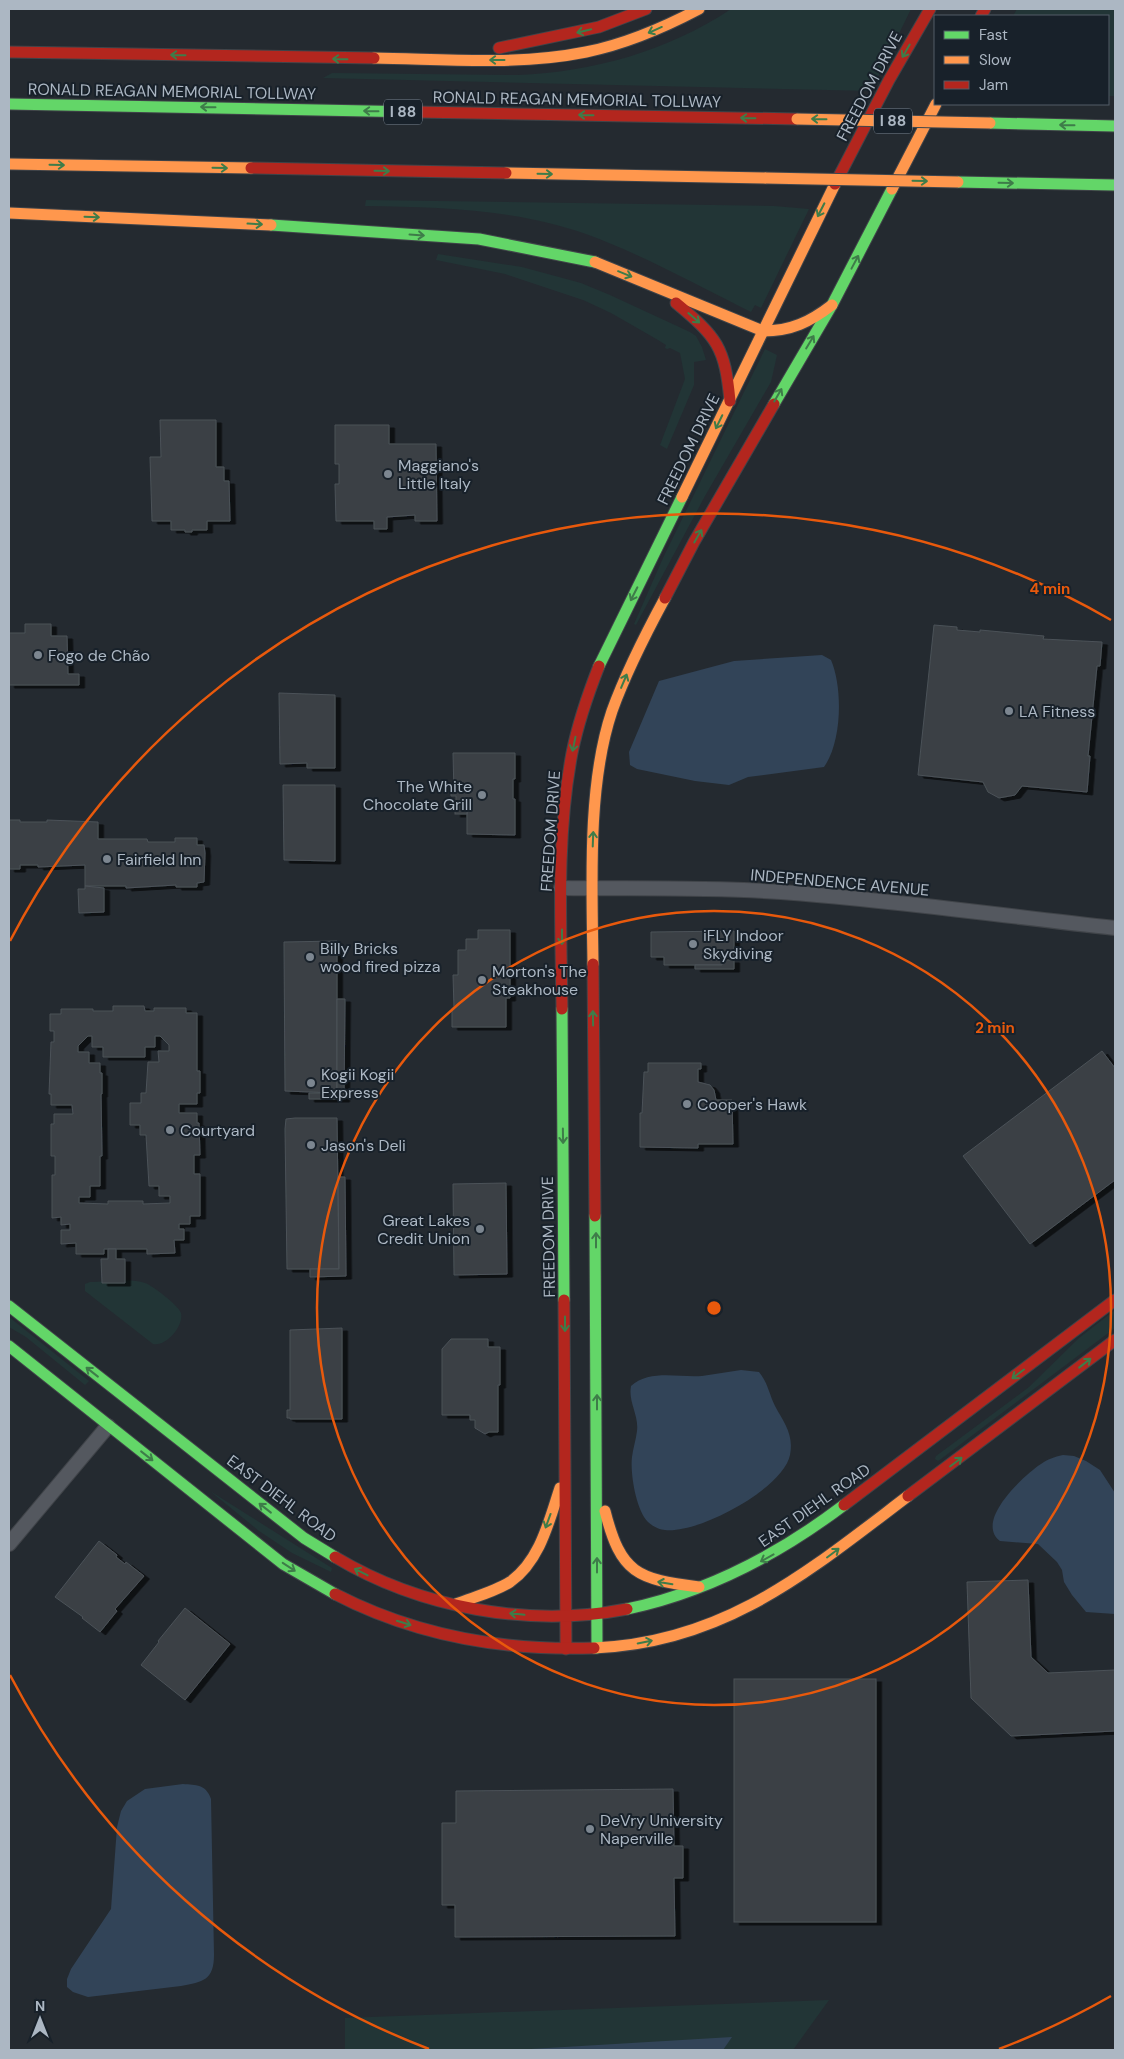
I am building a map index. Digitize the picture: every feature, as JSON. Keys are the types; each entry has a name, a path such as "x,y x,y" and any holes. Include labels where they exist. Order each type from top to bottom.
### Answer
{"main road":[{"path":"441,60 567,35 599,27 646,9"},
{"path":"9,52 518,60 570,55 650,33 699,9"},
{"name":"FREEDOM DRIVE","path":"566,1649 561,888 565,802 578,729 590,688 604,654 730,401 819,214 930,9"},
{"name":"RONALD REAGAN MEMORIAL TOLLWAY","path":"9,104 1115,126"},
{"path":"597,1648 592,888 598,781 604,741 622,685 635,655 694,542 832,305 935,105"},
{"path":"9,164 1115,185"},
{"path":"9,213 234,223 479,239 594,262 763,331 782,332 801,327 832,305"},
{"path":"656,287 711,334 726,364 730,401"},
{"name":"EAST DIEHL ROAD","path":"9,1306 304,1538 347,1564 407,1592 454,1605 510,1613 566,1616 632,1609 669,1600 754,1566 808,1532 1115,1300"},
{"path":"9,1346 283,1564 348,1601 394,1620 465,1639 499,1644 566,1649 630,1645 668,1638 702,1627 762,1600 794,1582 1115,1340"},
{"path":"597,1473 610,1532 619,1554 635,1573 652,1581 703,1588"},
{"path":"454,1605 509,1582 521,1572 540,1543 565,1475"}],"street":[{"name":"INDEPENDENCE AVENUE","path":"561,888 628,887 779,892 1115,928"},
{"path":"9,1544 108,1426"}],"shaded area":[{"path":"731,9 911,9 871,91 323,78 332,73 518,75 574,69 602,64 656,48 707,24"},
{"path":"1017,9 1115,9 1115,96 1109,96 1109,15 1014,15"},
{"path":"366,200 774,206 809,209 761,308 755,305 751,312 628,251 586,234 559,226 505,214 477,211 365,206"},
{"path":"438,254 522,267 581,283 696,336 706,360 694,362 694,385 667,449 660,445 685,379 680,353 670,348 665,348 666,345 658,340 611,313 583,300 505,274 436,260"},
{"path":"765,349 777,355 771,382 705,496 636,625 634,624 663,558"},
{"path":"133,1281 145,1283 176,1306 181,1313 180,1324 168,1339 158,1344 153,1344 85,1291 85,1284 90,1282"},
{"path":"1115,1310 1115,1328 941,1459 938,1461 935,1459 936,1456 1029,1387 1079,1338"},
{"path":"9,1317 89,1381 85,1385 26,1337 9,1327"},
{"path":"210,1491 332,1568 331,1572 292,1553 259,1531"},
{"path":"829,2000 793,2050 345,2050 345,2018"}],"water":[{"path":"822,655 831,660 835,672 839,700 839,715 834,744 824,767 748,777 729,785 695,781 637,769 630,765 629,752 659,681 734,661"},
{"path":"741,1370 759,1372 787,1429 791,1448 784,1468 772,1482 756,1495 717,1517 680,1529 658,1529 648,1522 640,1509 633,1481 632,1457 637,1425 630,1392 631,1386 639,1381 656,1376 702,1376"},
{"path":"1063,1455 1074,1456 1100,1470 1115,1493 1115,1614 1086,1612 1064,1582 1062,1570 1057,1562 1038,1544 1000,1541 994,1532 993,1522 1004,1499 1033,1470 1051,1458"},
{"path":"183,1784 196,1785 203,1788 211,1799 214,1955 212,1970 201,1981 181,1986 88,1997 73,1992 67,1987 67,1979 71,1969 111,1909 117,1827 121,1811 127,1801 145,1789"},
{"path":"732,2037 723,2050 514,2050"}],"building":[{"path":"160,420 216,420 216,467 224,467 224,481 229,481 230,521 207,521 207,530 185,532 185,530 171,530 171,521 152,521 150,457 161,457"},
{"name":"Maggiano's Little Italy","path":"335,425 389,425 389,444 436,444 437,521 415,521 415,515 387,517 387,529 374,529 374,521 336,521 335,484 339,484 339,464 335,464"},
{"name":"Fogo de Chão","path":"25,624 51,624 51,636 67,636 68,674 79,674 79,685 9,685 9,633 25,633"},
{"name":"LA Fitness","path":"934,625 957,627 957,630 980,632 980,630 1044,636 1043,639 1102,642 1100,666 1097,666 1088,756 1090,756 1087,792 1022,786 1015,795 999,798 988,792 983,782 918,775"},
{"path":"279,693 335,695 335,768 307,768 307,763 280,764"},
{"name":"The White Chocolate Grill","path":"453,753 515,753 513,799 515,799 515,835 467,834 467,805 456,805 456,796 451,796 451,793 454,793"},
{"path":"283,785 335,785 335,861 284,860"},
{"path":"455,805 467,805 467,814 455,814"},
{"name":"Fairfield Inn","path":"9,820 20,820 20,822 47,822 47,820 98,822 98,839 147,839 148,842 175,842 175,838 197,838 197,845 204,845 204,882 197,883 197,887 176,887 176,885 126,888 126,886 85,886 85,865 38,867 38,865 20,865 20,869 9,869"},
{"path":"85,886 104,888 104,912 79,913 78,889 85,889"},
{"name":"Morton's The Steakhouse","path":"478,930 510,930 510,998 506,998 506,1027 452,1027 452,1008 454,1008 453,975 458,975 458,950 466,950 466,939 478,939"},
{"name":"iFLY Indoor Skydiving","path":"734,931 734,957 722,957 722,965 664,965 664,957 651,957 651,932"},
{"path":"337,941 337,1093 285,1091 284,942"},
{"path":"722,960 734,960 734,969 695,969 695,965 722,965"},
{"path":"337,999 345,999 344,1099 309,1099 309,1093 337,1093"},
{"name":"Courtyard","path":"113,1006 144,1006 145,1011 154,1011 154,1008 186,1008 186,1013 197,1013 197,1071 200,1071 200,1093 197,1093 197,1104 179,1104 179,1113 197,1113 200,1155 194,1155 194,1174 200,1174 200,1216 190,1216 190,1224 179,1224 179,1229 184,1229 184,1240 174,1240 175,1253 147,1254 147,1249 104,1249 104,1254 76,1254 76,1243 61,1244 61,1230 70,1230 70,1224 61,1225 61,1217 52,1218 52,1175 55,1175 55,1156 51,1156 51,1124 54,1124 54,1114 73,1114 72,1105 51,1105 51,1094 49,1094 51,1042 54,1042 54,1031 50,1031 50,1014 61,1014 61,1009 113,1011","holes":["88,1036 92,1036 92,1047 103,1047 103,1057 145,1057 145,1047 155,1047 155,1036 160,1036 169,1045 169,1051 158,1051 159,1062 148,1062 146,1093 141,1093 141,1103 130,1103 130,1125 140,1125 140,1135 146,1135 149,1186 159,1186 159,1196 170,1196 170,1203 143,1204 143,1201 108,1201 108,1204 79,1203 79,1197 90,1197 90,1186 100,1186 102,1073 100,1073 100,1063 89,1063 89,1052 78,1052 78,1046"]},
{"path":"1102,1051 1115,1068 1115,1180 1030,1244 963,1156"},
{"name":"Cooper's Hawk","path":"648,1063 701,1063 701,1069 698,1069 698,1082 710,1085 714,1090 716,1100 732,1100 733,1144 698,1144 698,1148 640,1147 640,1113 642,1113 644,1072 648,1072"},
{"path":"337,1118 339,1269 287,1269 285,1129 286,1119"},
{"path":"338,1177 345,1177 346,1276 310,1277 310,1269 339,1269"},
{"path":"506,1183 507,1274 454,1275 453,1184"},
{"path":"108,1249 116,1249 116,1259 125,1259 125,1283 102,1283 101,1259 108,1259"},
{"path":"342,1328 342,1419 287,1418 287,1410 290,1410 290,1330"},
{"path":"451,1339 488,1339 488,1347 500,1347 498,1432 485,1434 475,1428 475,1420 470,1420 470,1415 442,1415 442,1349"},
{"path":"99,1541 125,1564 126,1562 144,1576 115,1609 117,1611 100,1632 55,1597"},
{"path":"1028,1580 1031,1657 1048,1673 1115,1670 1115,1731 1011,1736 971,1698 967,1582"},
{"path":"185,1608 230,1644 185,1700 141,1665"},
{"path":"734,1679 876,1679 876,1922 734,1922"},
{"path":"673,1789 674,1846 683,1846 683,1878 674,1878 675,1936 455,1937 455,1905 442,1905 442,1823 456,1823 456,1791"}],"traffic: fast":[{"path":"9,104 418,112"},
{"path":"990,123 1115,126"},
{"path":"958,182 1115,185"},
{"path":"774,404 832,305 892,189"},
{"path":"271,225 479,239 595,262"},
{"path":"599,666 682,497"},
{"path":"562,1009 564,1300"},
{"path":"595,1216 597,1648"},
{"path":"9,1306 304,1538 335,1557"},
{"path":"9,1346 283,1564 335,1594"},
{"path":"627,1609 657,1602 714,1582 794,1540 844,1505"}],"traffic: slow":[{"path":"374,58 480,61 560,56 601,49 630,40 672,23 699,9"},
{"path":"892,189 935,105"},
{"path":"797,119 990,123"},
{"path":"9,164 251,168"},
{"path":"506,173 766,178"},
{"path":"766,178 958,182"},
{"path":"682,497 835,184"},
{"path":"9,213 271,225"},
{"path":"595,262 763,331 773,331 808,321 832,305"},
{"path":"593,964 593,836 598,771 604,740 623,682 665,598"},
{"path":"456,1604 497,1589 510,1582 529,1563 542,1540 560,1488"},
{"path":"594,1648 641,1643 684,1633 725,1617 763,1598 800,1576 908,1496"},
{"path":"605,1511 618,1548 625,1561 635,1570 660,1581 699,1587"}],"traffic: jam":[{"path":"499,48 599,27 646,9"},
{"path":"835,184 889,80 930,9"},
{"path":"982,15 985,9"},
{"path":"9,52 374,58"},
{"path":"418,112 797,119"},
{"path":"251,168 506,173"},
{"path":"676,303 701,325 716,344 722,355 730,401"},
{"path":"665,598 694,542 774,404"},
{"path":"562,1009 561,881 567,785 577,731 599,666"},
{"path":"593,964 595,1216"},
{"path":"564,1300 566,1649"},
{"path":"844,1505 1115,1300"},
{"path":"908,1496 1115,1340"},
{"path":"335,1557 368,1575 403,1589 439,1601 476,1609 552,1616 590,1614 627,1609"},
{"path":"335,1594 397,1621 461,1638 527,1647 594,1648"}],"place":[{"name":"Maggiano's Little Italy","path":"388,474"},
{"name":"Fogo de Chão","path":"38,655"},
{"name":"LA Fitness","path":"1009,711"},
{"name":"The White Chocolate Grill","path":"482,795"},
{"name":"Fairfield Inn","path":"107,859"},
{"name":"iFLY Indoor Skydiving","path":"693,944"},
{"name":"Billy Bricks wood fired pizza","path":"310,957"},
{"name":"Morton's The Steakhouse","path":"482,980"},
{"name":"Kogii Kogii Express","path":"311,1083"},
{"name":"Cooper's Hawk","path":"687,1104"},
{"name":"Courtyard","path":"170,1130"},
{"name":"Jason's Deli","path":"311,1145"},
{"name":"Great Lakes Credit Union","path":"480,1229"},
{"name":"DeVry University Naperville","path":"590,1829"}]}
